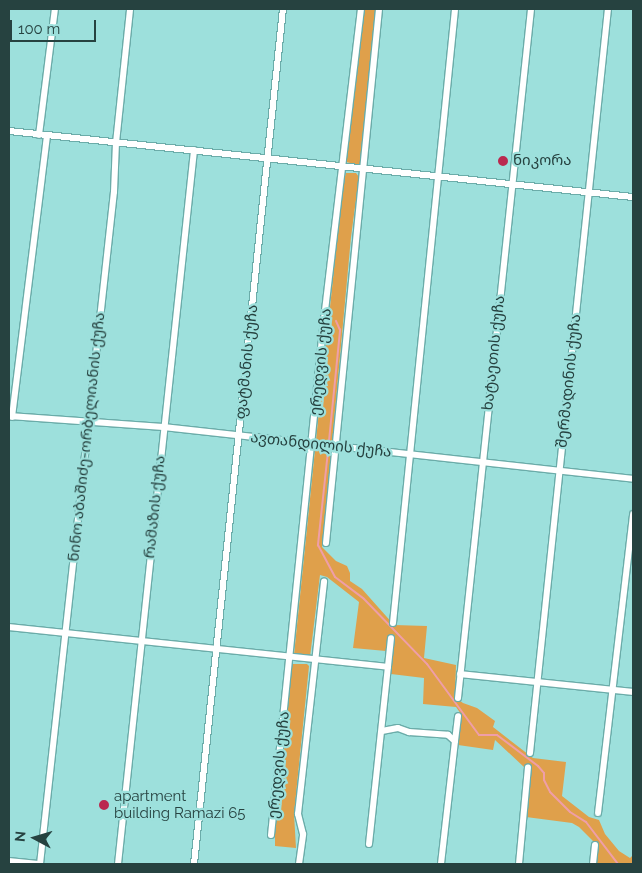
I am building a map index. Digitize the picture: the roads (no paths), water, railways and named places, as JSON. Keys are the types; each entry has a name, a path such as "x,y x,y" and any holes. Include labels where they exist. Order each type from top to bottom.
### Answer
{"street":[{"path":"39,135 55,9"},
{"name":"ნინო აბაშიძე-ორბელიანის ქუჩა","path":"39,864 114,192 116,143 130,9"},
{"name":"ფატმანის ქუჩა","path":"194,864 283,9"},
{"name":"ერედვის ქუჩა","path":"271,835 313,444 324,319 361,9"},
{"name":"ერედვის ქუჩა","path":"326,543 334,447 379,9"},
{"path":"393,623 455,9"},
{"name":"ხატაეთის ქუჩა","path":"458,698 531,9"},
{"name":"შერმადინის ქუჩა","path":"530,754 608,9"},
{"path":"9,131 633,197"},
{"path":"10,416 47,136"},
{"name":"რამაზის ქუჩა","path":"118,864 194,150"},
{"name":"ავთანდილის ქუჩა","path":"10,416 164,427 633,479"},
{"path":"598,813 633,514"},
{"name":"ერედვის ქუჩა","path":"299,864 303,834 298,814 313,659 324,581"},
{"path":"9,627 388,667"},
{"path":"369,844 391,638"},
{"path":"460,674 633,692"},
{"path":"442,864 458,716"},
{"path":"382,732 398,728 409,732 448,735 455,741"},
{"path":"519,864 528,768"},
{"path":"593,864 595,845"},
{"path":"9,862 39,864"}],"waterway":[{"path":"329,441 340,330 336,321"},
{"path":"328,451 318,545 335,577 364,599 427,664 479,735 497,735 538,766 544,773 544,780 550,792 570,812 586,822 618,864"}],"place":[{"name":"ნიკორა","path":"503,161"},
{"name":"apartment building Ramazi 65","path":"104,805"}]}
